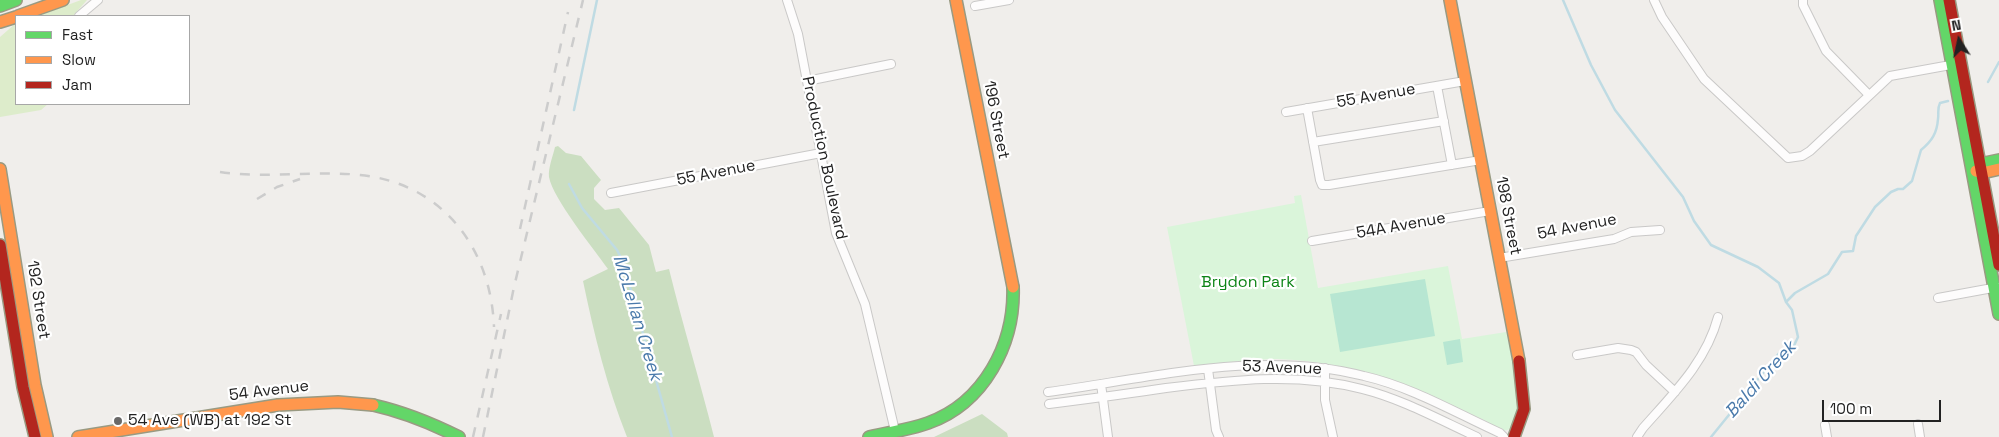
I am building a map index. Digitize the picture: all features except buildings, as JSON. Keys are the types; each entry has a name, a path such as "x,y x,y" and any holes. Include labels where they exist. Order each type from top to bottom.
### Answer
{"main road":[{"path":"0,6 12,0"},
{"path":"20,15 63,0"},
{"name":"196 Street","path":"896,431 930,422 948,413 969,399 985,382 997,363 1009,329 1013,302 1013,288 1006,247 956,0"},
{"name":"198 Street","path":"1450,0 1523,385 1522,416 1514,437"},
{"path":"1940,0 1957,64 1999,265"},
{"path":"1949,0 1957,64"},
{"path":"1,23 15,17"},
{"path":"1978,169 1999,160"},
{"name":"192 Street","path":"0,168 36,385 47,437"},
{"path":"1978,169 1999,170"},
{"path":"1978,169 1997,288 1999,314"},
{"name":"192 Street","path":"0,245 23,387 35,437"},
{"name":"54 Avenue","path":"78,437 259,408 328,400 358,402 404,411 459,437"},
{"path":"869,437 896,431"}],"street":[{"path":"80,15 98,0"},
{"name":"Production Boulevard","path":"787,0 798,34 836,233 865,304 896,431"},
{"path":"975,6 1009,0"},
{"path":"1654,0 1662,17 1704,79 1788,158 1802,156 1810,151 1890,76 1957,64"},
{"path":"1803,0 1803,5 1826,50 1869,94"},
{"path":"807,81 891,64"},
{"name":"55 Avenue","path":"1286,112 1466,81"},
{"path":"1437,86 1452,164"},
{"path":"1307,108 1320,180 1322,184 1328,186 1481,160"},
{"path":"1313,142 1444,120"},
{"name":"55 Avenue","path":"611,193 821,153"},
{"name":"54A Avenue","path":"1312,241 1490,210"},
{"name":"54 Avenue","path":"1499,258 1614,239 1630,232 1660,230"},
{"path":"1938,298 1997,288"},
{"path":"1637,437 1642,428 1694,368 1713,333 1718,317"},
{"path":"1577,355 1618,348 1631,350 1636,352 1646,365 1675,392"},
{"name":"53 Avenue","path":"1048,392 1247,365 1287,365 1325,368 1365,376 1412,392 1500,433 1504,437"},
{"path":"1325,368 1325,400 1333,437"},
{"path":"1208,369 1216,430 1219,437"},
{"name":"53 Avenue","path":"1049,404 1210,382 1250,378 1287,378 1363,389 1407,404 1477,437"},
{"path":"1101,384 1108,437"},
{"path":"1918,424 1920,437"},
{"path":"1825,425 1828,437"}],"green space":[{"path":"81,0 87,0 74,15 41,15"},
{"path":"15,24 15,105 47,105 41,110 0,117 0,37"},
{"path":"558,146 566,153 581,156 601,180 594,188 594,199 605,210 619,208 649,245 656,272 669,269 714,437 627,437 613,399 602,360 583,281 608,269 566,211 552,186 549,170 555,147"},
{"name":"Brydon Park","path":"1301,195 1318,288 1448,266 1462,339 1506,332 1517,389 1516,420 1511,428 1497,429 1488,422 1412,389 1360,371 1333,365 1277,359 1246,360 1194,366 1167,227 1295,203 1294,196"},
{"path":"1425,279 1435,336 1340,352 1330,294"},
{"path":"1460,339 1463,362 1447,365 1443,342"},
{"path":"982,414 1007,433 1008,437 934,437"}],"waterway":[{"path":"574,110 597,0"},
{"path":"1563,0 1591,65 1615,110 1683,197 1694,221 1711,245 1758,267 1779,283 1786,302 1792,310 1798,337 1791,352 1780,352 1711,437"},
{"name":"Baldi Creek","path":"1988,82 1999,62"},
{"name":"Baldi Creek","path":"1786,302 1795,293 1828,274 1842,252 1853,251 1856,236 1875,207 1891,192 1903,189 1912,181 1921,150 1935,133 1940,103 1948,101"},
{"name":"McLellan Creek","path":"569,184 582,208 617,250 623,262 672,437"}],"railway":[{"path":"483,437 514,287 583,0"},
{"path":"520,229 568,12"},
{"path":"220,172 255,175 325,173 360,175 389,181 415,191 438,206 457,224 472,246 483,271 491,298 494,327"},
{"path":"257,199 277,187 300,179"},
{"path":"473,437 501,314"}],"traffic: fast":[{"path":"0,6 16,0"},
{"path":"1940,0 1999,314"},
{"path":"1975,168 1980,164 1999,160"},
{"path":"869,437 928,423 948,414 980,386 1002,350 1012,308 1013,287"},
{"path":"373,405 417,418 459,437"}],"traffic: slow":[{"path":"21,15 63,0"},
{"path":"956,0 1013,287"},
{"path":"1450,0 1519,361"},
{"path":"0,22 15,17"},
{"path":"0,169 35,385 47,437"},
{"path":"1976,171 1982,173 1999,169"},
{"path":"78,437 278,405 338,402 373,405"}],"traffic: jam":[{"path":"1949,0 1999,265"},
{"path":"0,245 23,387 35,437"},
{"path":"1514,437 1524,409 1519,361"}],"place":[{"name":"54 Ave (WB) at 192 St","path":"118,421"}]}
